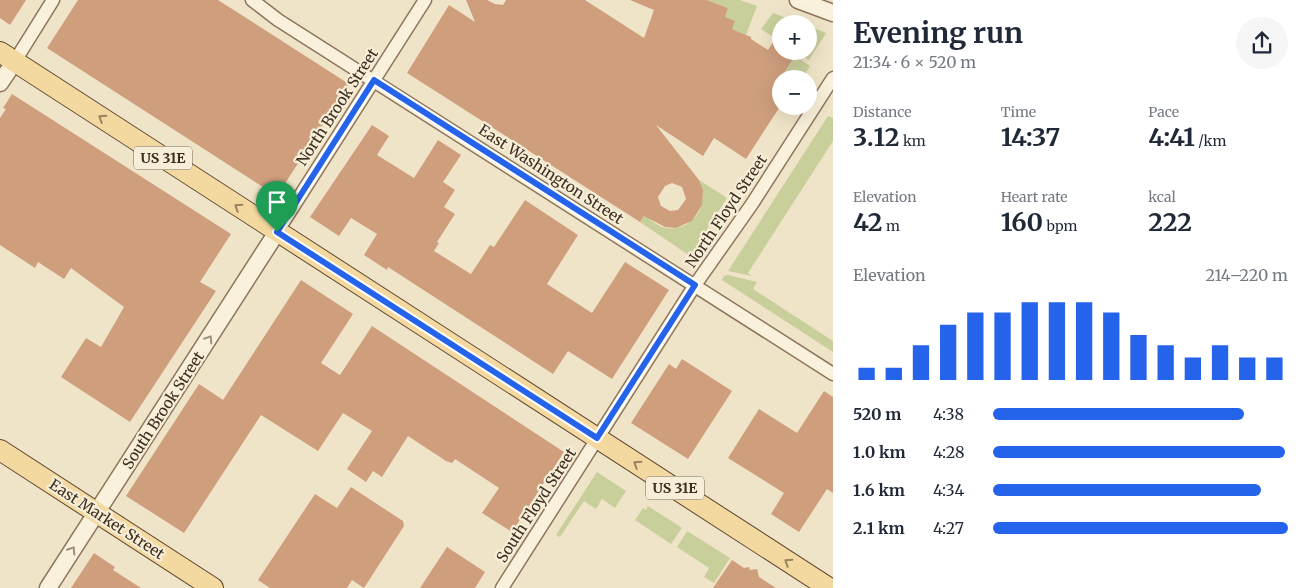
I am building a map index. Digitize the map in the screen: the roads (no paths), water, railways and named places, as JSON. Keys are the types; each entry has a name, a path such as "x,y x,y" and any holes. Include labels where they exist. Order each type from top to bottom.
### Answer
{"main road":[{"name":"US 31E","path":"7,57 829,588"},
{"name":"East Market Street","path":"0,450 214,588"}],"street":[{"path":"0,83 7,57 53,0"},
{"name":"East Washington Street","path":"252,0 278,20 833,374"},
{"name":"North Brook Street","path":"277,232 425,0"},
{"path":"798,0 833,13"},
{"name":"North Floyd Street","path":"597,438 695,285 752,204 833,78"},
{"name":"South Brook Street","path":"48,588 277,232"},
{"name":"South Floyd Street","path":"502,588 597,438"}]}
